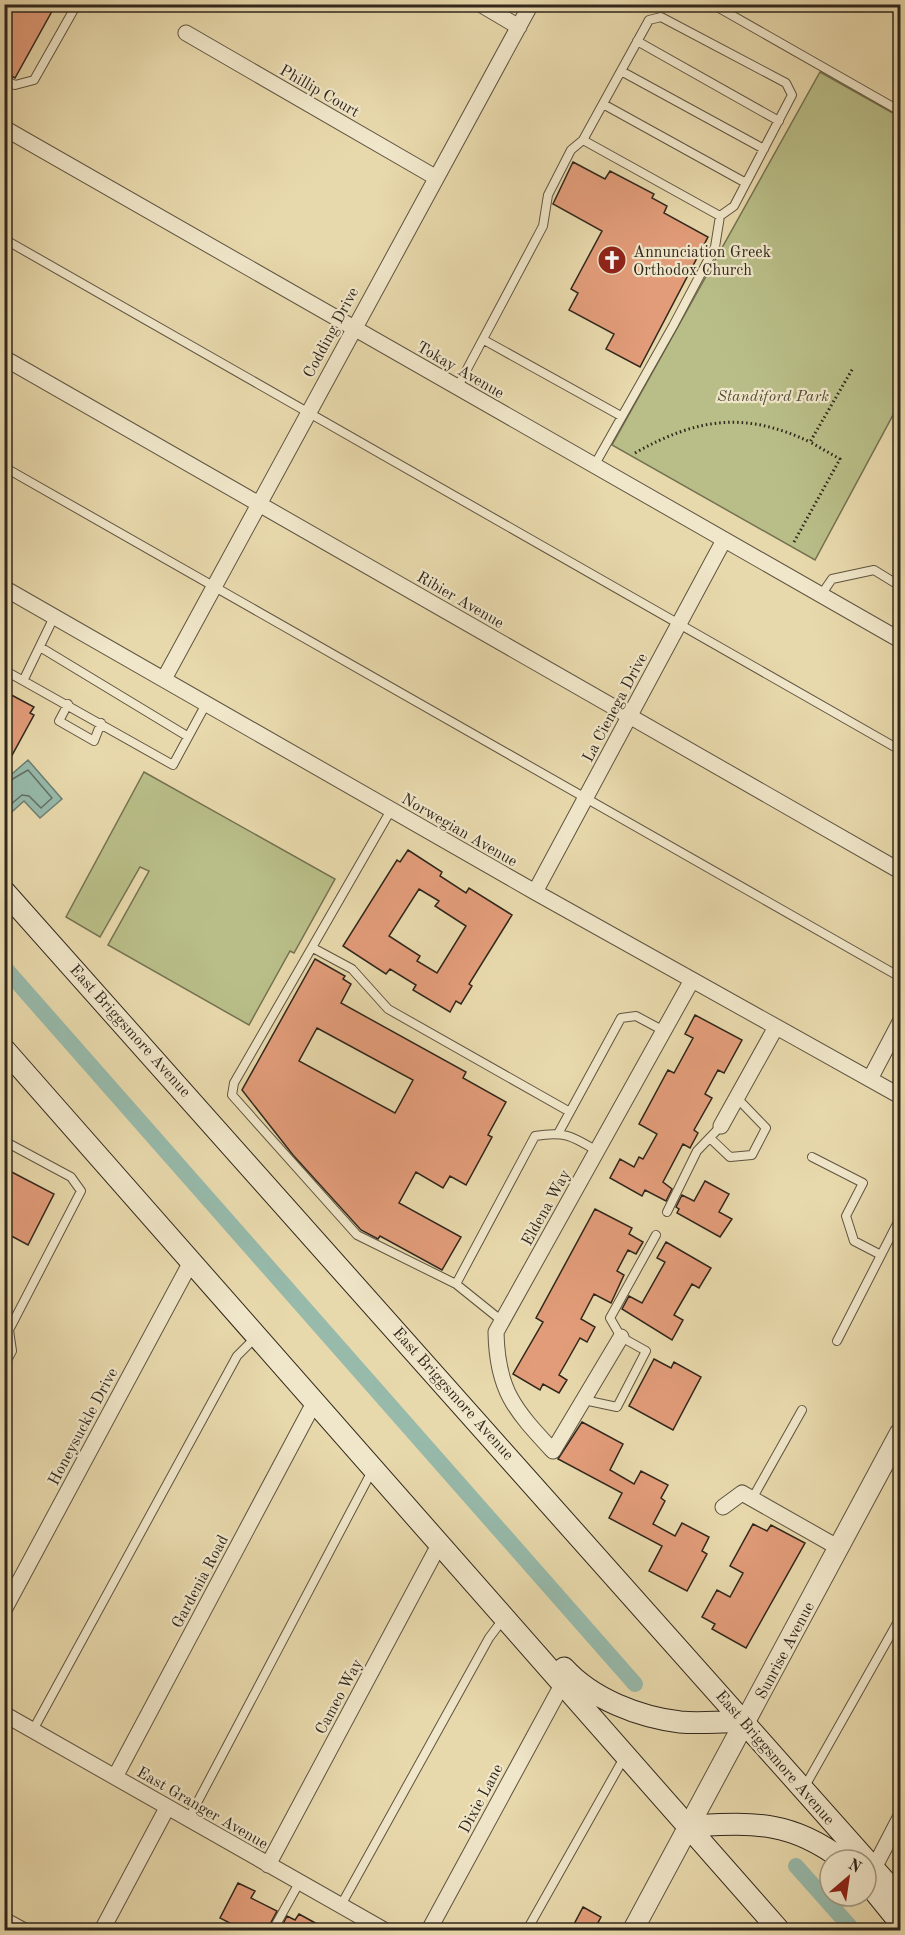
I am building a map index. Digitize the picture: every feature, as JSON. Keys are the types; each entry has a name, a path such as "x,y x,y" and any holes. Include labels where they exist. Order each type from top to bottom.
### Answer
{"main road":[{"name":"East Briggsmore Avenue","path":"4,891 746,1722 804,1788 850,1848"},
{"path":"4,1049 258,1335 779,1930"},
{"path":"505,1617 534,1636 574,1679 608,1700 637,1712 682,1722 746,1722"},
{"path":"688,1826 759,1823 787,1830 827,1848"},
{"name":"East Briggsmore Avenue","path":"878,1880 900,1898"},
{"path":"878,1887 900,1923"}],"street":[{"path":"480,4 519,27"},
{"name":"Codding Drive","path":"164,679 307,412 531,4"},
{"name":"Phillip Court","path":"186,33 435,177"},
{"name":"Tokay Avenue","path":"4,128 594,467 900,639"},
{"name":"Ribier Avenue","path":"4,358 900,871"},
{"name":"La Cienega Drive","path":"535,892 724,540"},
{"name":"Norwegian Avenue","path":"4,588 535,892 900,1096"},
{"name":"Eldena Way","path":"584,1400 553,1451 514,1406 503,1385 497,1360 496,1332 692,980"},
{"path":"870,1079 900,1022"},
{"path":"721,1126 776,1027"},
{"name":"Honeysuckle Drive","path":"4,1610 192,1260"},
{"path":"584,1400 621,1337"},
{"name":"Gardenia Road","path":"114,1778 315,1401"},
{"name":"Sunrise Avenue","path":"633,1930 900,1433"},
{"path":"723,1507 742,1494 839,1548"},
{"name":"Cameo Way","path":"268,1865 440,1543"},
{"name":"Dixie Lane","path":"429,1930 563,1683"},
{"name":"East Granger Avenue","path":"4,1714 384,1930"},
{"path":"102,1930 167,1808"},
{"path":"878,1859 900,1818"}],"lane":[{"path":"4,80 15,85 34,80 77,4"},
{"path":"712,4 900,111"},
{"path":"457,388 543,226 548,195 571,150 583,140 649,20 661,17 786,82 792,95 734,206 720,216 715,247 674,326 594,467"},
{"path":"637,41 779,121"},
{"path":"621,71 764,149"},
{"path":"603,104 746,183"},
{"path":"583,140 720,216"},
{"path":"4,239 680,622 900,750"},
{"path":"484,340 621,417"},
{"path":"4,467 900,977"},
{"path":"821,595 832,579 874,570 900,586"},
{"path":"24,679 54,617"},
{"path":"40,648 187,736"},
{"path":"4,670 24,679 173,765 206,704"},
{"path":"68,704 59,721 94,741 101,723"},
{"path":"391,810 234,1083 232,1095 357,1235 456,1284 502,1321"},
{"path":"313,948 352,969 388,1009 570,1112"},
{"path":"559,1132 621,1018 636,1016 664,1031"},
{"path":"710,1138 730,1156 752,1155 766,1128 737,1098"},
{"path":"667,1212 697,1151 721,1126"},
{"path":"456,1284 535,1136 559,1132 572,1136 597,1151"},
{"path":"4,1141 71,1178 81,1191 7,1329 12,1351 4,1366"},
{"path":"812,1157 863,1183 846,1216 854,1241 881,1255"},
{"path":"837,1341 900,1218"},
{"path":"584,1400 617,1407 646,1351 621,1337 610,1318 656,1234"},
{"path":"33,1730 237,1356 258,1335"},
{"path":"752,1499 802,1410"},
{"path":"188,1820 374,1468"},
{"path":"340,1906 489,1638 505,1617"},
{"path":"804,1788 900,1618"},
{"path":"527,1930 626,1755"},
{"path":"273,1930 299,1883"},
{"path":"4,1916 30,1930"}],"path":[{"path":"810,442 853,368"},
{"path":"636,453 687,428 723,421 758,424 810,442 840,459 794,542"}],"green space":[{"name":"Standiford Park","path":"820,72 900,117 900,402 815,560 612,445"},
{"path":"144,772 335,879 294,953 290,951 249,1025 108,945 149,871 140,867 100,937 66,917"}],"water":[{"path":"28,760 62,799 40,818 24,801 5,818 5,780"}],"building":[{"path":"4,4 56,4 15,78 4,72"},
{"path":"573,162 605,179 610,171 654,194 652,198 667,206 664,213 708,237 640,367 606,349 614,334 569,310 578,293 571,289 602,231 553,204"},
{"path":"4,691 34,707 30,713 34,715 4,770"},
{"path":"408,850 442,872 440,876 466,893 469,888 512,915 469,984 472,986 461,1004 456,1001 450,1012 413,990 416,985 390,969 386,974 343,946 397,860 400,862","holes":["419,889 439,901 435,906 466,926 437,973 417,961 420,956 389,936"]},
{"path":"315,959 345,976 343,979 351,984 341,1003 466,1072 463,1078 506,1102 488,1135 492,1137 466,1185 450,1176 443,1188 416,1172 399,1203 461,1237 442,1270 380,1236 378,1239 361,1230 293,1155 242,1090","holes":["317,1028 413,1080 395,1113 299,1061"]},
{"path":"695,1015 742,1040 724,1073 718,1070 705,1094 712,1098 694,1130 698,1133 690,1148 683,1144 663,1182 672,1189 666,1201 645,1190 642,1196 610,1178 620,1159 634,1167 639,1157 643,1159 657,1134 639,1124 668,1070 674,1073 693,1038 685,1034"},
{"path":"4,1168 54,1194 28,1245 4,1232"},
{"path":"705,1181 729,1194 719,1212 732,1219 720,1237 677,1213 679,1209 676,1207 682,1195 694,1201"},
{"path":"595,1209 632,1228 629,1234 643,1242 636,1254 628,1250 617,1271 624,1275 611,1303 594,1294 581,1319 595,1327 587,1342 580,1338 559,1375 567,1380 559,1393 543,1384 540,1390 513,1374 543,1322 536,1318"},
{"path":"666,1242 711,1268 699,1288 692,1284 674,1315 683,1320 672,1340 622,1309 629,1296 642,1303 665,1262 657,1258"},
{"path":"654,1359 671,1368 674,1362 701,1377 673,1430 629,1406"},
{"path":"582,1422 623,1444 610,1470 634,1484 641,1471 668,1485 661,1498 665,1501 653,1524 675,1536 682,1523 709,1537 702,1551 707,1554 687,1591 649,1571 662,1546 609,1518 622,1493 558,1459"},
{"path":"753,1524 767,1531 771,1525 805,1543 746,1648 712,1629 715,1624 702,1617 717,1590 730,1597 743,1573 730,1566"},
{"path":"238,1883 255,1891 251,1898 277,1911 267,1930 243,1930 220,1918"},
{"path":"583,1907 601,1917 594,1930 571,1930"},
{"path":"299,1914 328,1930 280,1930 287,1916 295,1920"}],"waterway":[{"path":"4,967 635,1684"},
{"path":"796,1866 853,1930"}],"place":[{"name":"Annunciation Greek Orthodox Church","path":"612,260"}]}
